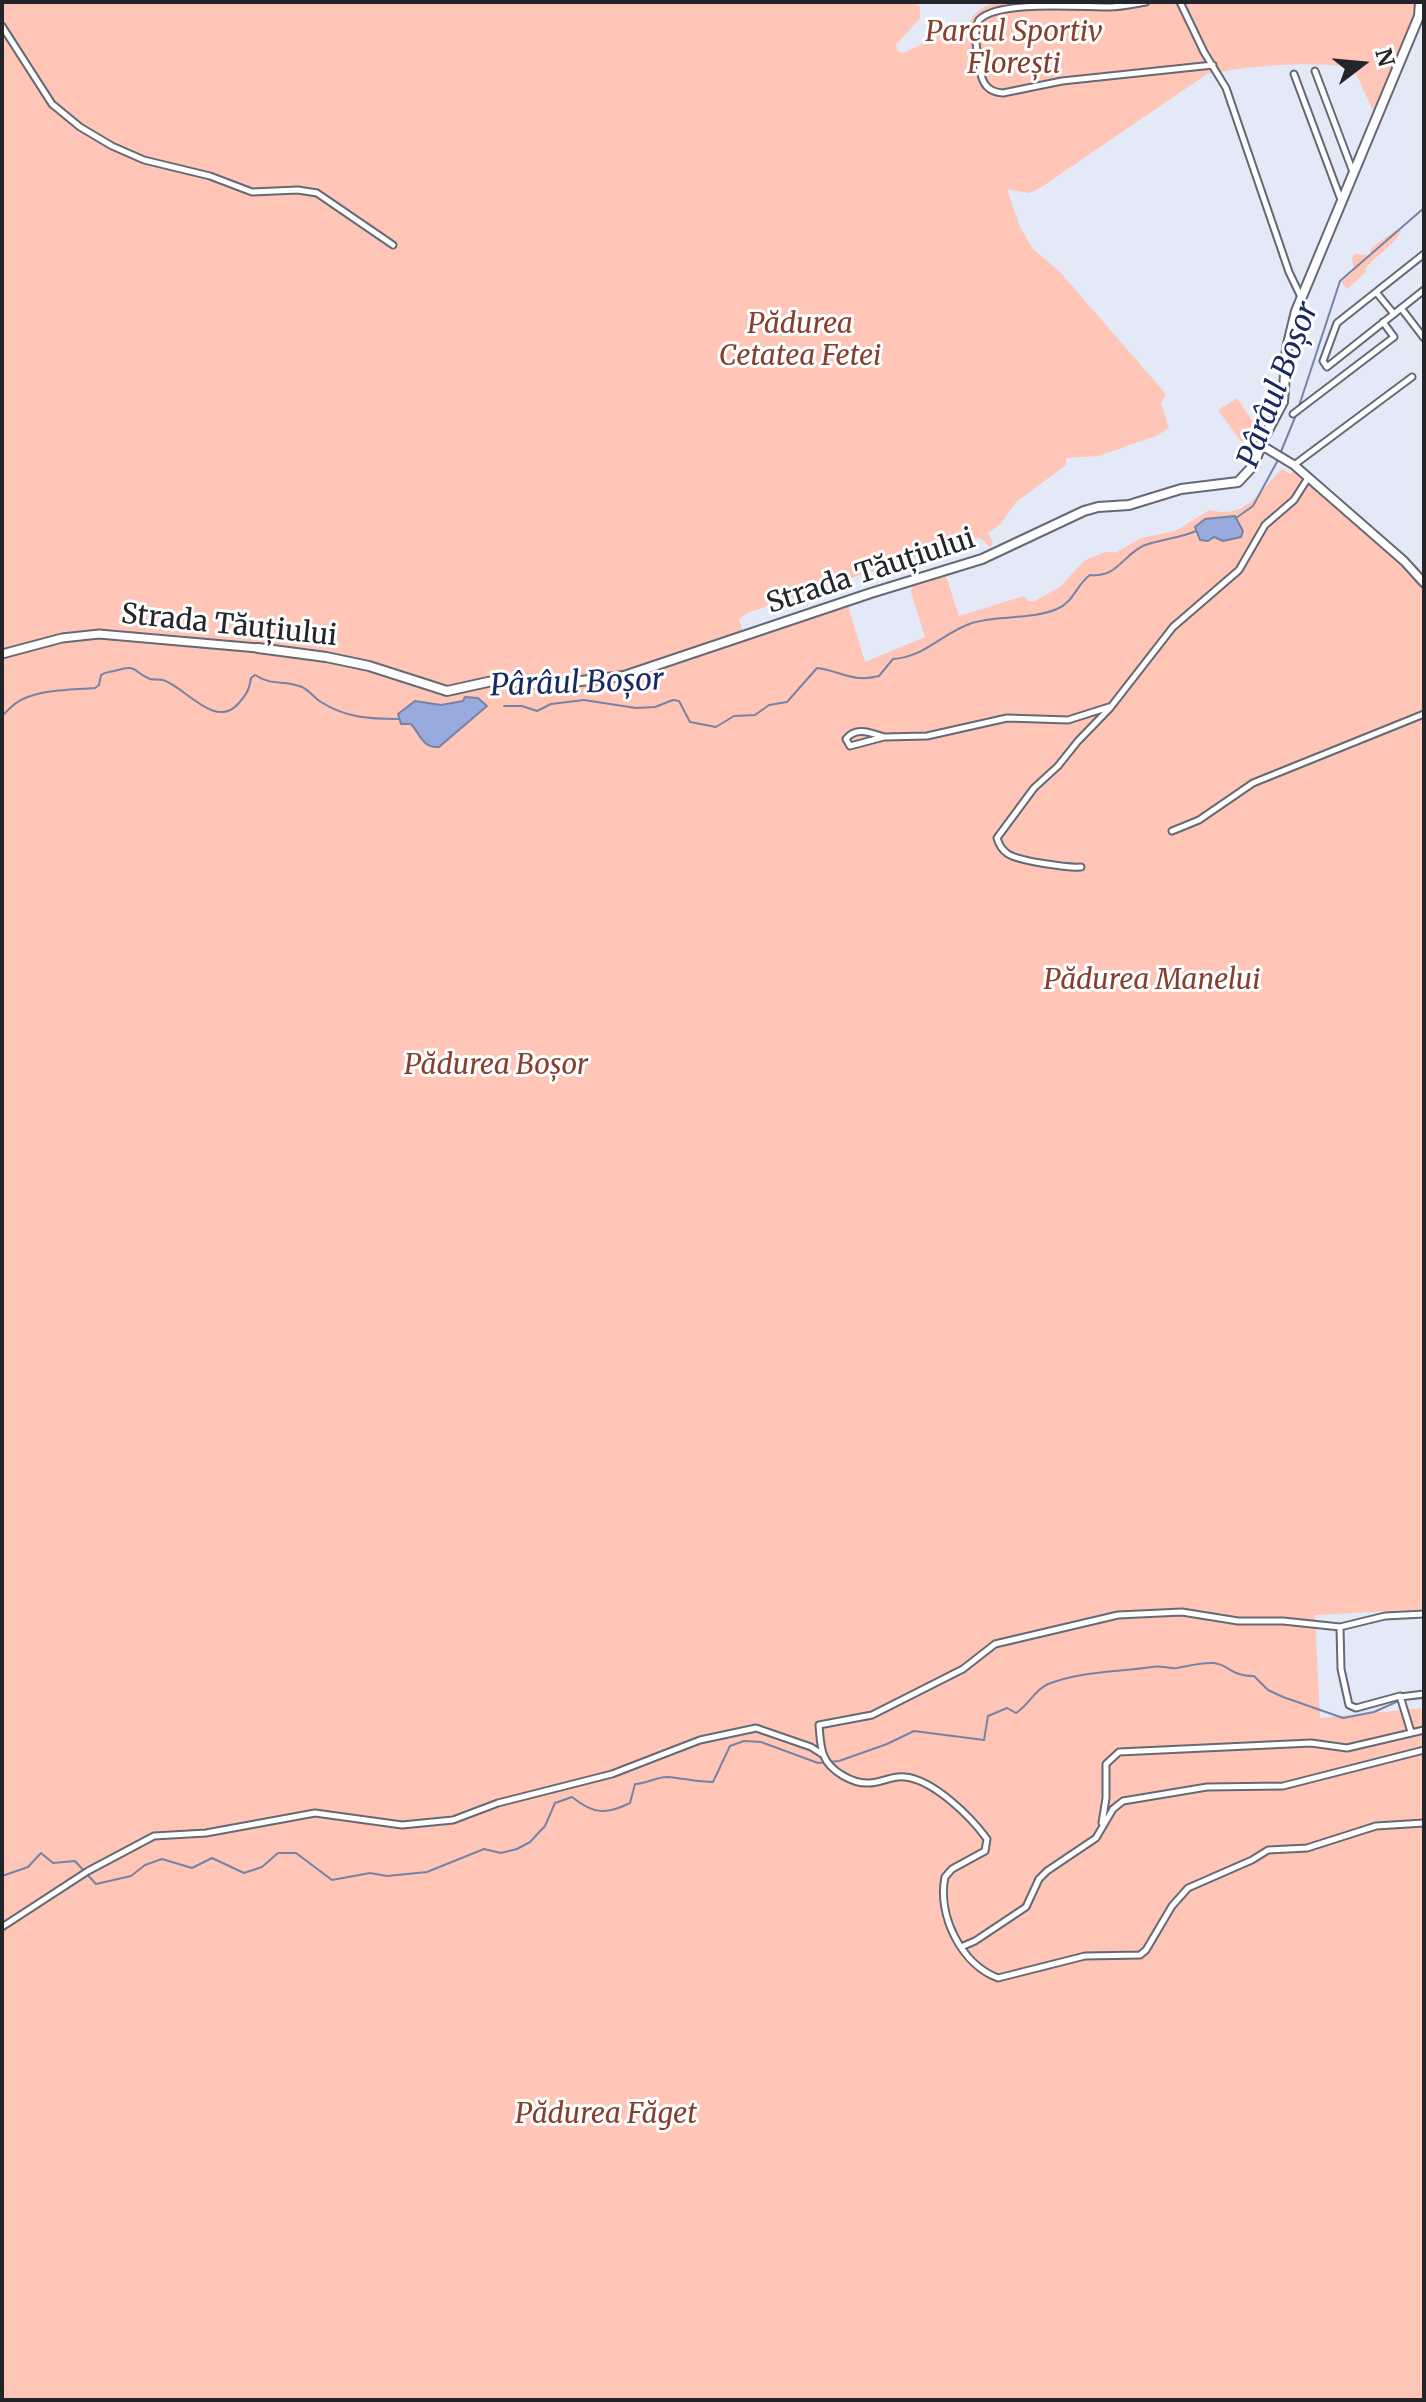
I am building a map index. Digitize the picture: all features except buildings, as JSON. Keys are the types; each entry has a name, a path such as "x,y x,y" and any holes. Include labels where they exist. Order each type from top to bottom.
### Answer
{"main road":[{"name":"Strada Tăuțiului","path":"258,648 369,666 447,691 497,680 546,685 624,676 982,559 1084,511 1129,505 1181,489 1238,482 1250,471 1285,397 1288,338 1302,297 1422,6"}],"street":[{"path":"1146,2 1109,7 1068,2 997,5 985,13 977,27 983,82 990,90 1003,93 1062,81 1213,65"},
{"path":"1180,2 1226,88 1289,272 1302,297"},
{"path":"2,26 52,104 80,127 112,146 144,160 210,176 252,192 298,190 317,193 393,245"},
{"path":"1315,71 1353,172"},
{"path":"1294,74 1341,202"},
{"path":"1423,292 1327,367 1323,361 1337,323 1424,254"},
{"path":"1376,292 1394,314"},
{"path":"1401,308 1424,338"},
{"path":"1293,414 1394,337 1383,322"},
{"path":"1294,465 1412,377"},
{"path":"1264,445 1294,465 1404,561 1424,583"},
{"path":"1081,867 1067,868 1012,856 1000,846 997,838 1034,788 1110,708 1173,627 1236,574 1265,525 1294,500 1308,478"},
{"name":"Strada Tăuțiului","path":"2,654 62,638 99,634 258,648"},
{"path":"884,737 865,731 852,733 846,739 850,746 857,746 884,737 927,736 1007,718 1068,720 1110,708"},
{"path":"1172,831 1199,820 1253,783 1424,714"},
{"path":"826,1760 819,1725 872,1715 963,1669 995,1644 1090,1620 1182,1612 1238,1621 1283,1621 1340,1627 1385,1616 1424,1614"},
{"path":"1340,1627 1341,1669 1349,1705 1356,1708 1424,1694"},
{"path":"1401,1699 1411,1732"},
{"path":"2,1927 87,1872 154,1836 206,1833 315,1813 402,1825 453,1820 498,1803 612,1774 700,1740 756,1728 811,1747 850,1779 860,1782 879,1782 899,1776 913,1779 957,1806 987,1839 985,1851 952,1869 944,1879 948,1921 961,1947 981,1968 998,1978 1085,1956 1137,1957 1146,1950 1167,1912 1188,1888 1252,1860 1271,1848 1307,1848 1383,1825 1424,1823"},
{"path":"1100,1832 1106,1798 1106,1764 1119,1752 1311,1743 1347,1748 1424,1730"},
{"path":"961,1947 1026,1907 1039,1879 1092,1841 1116,1805 1133,1798 1207,1787 1283,1786 1424,1750"}],"green space":[{"path":"2,2 914,2 920,7 920,18 896,45 897,51 904,53 936,37 948,24 969,25 979,10 996,2 1418,2 1410,32 1374,113 1353,67 1280,65 1207,74 1040,188 1029,193 1007,189 1020,227 1033,249 1059,271 1166,394 1161,403 1169,428 1156,436 1098,456 1066,458 1066,465 1016,502 1000,525 988,533 993,543 990,547 980,538 950,545 747,613 739,619 745,640 848,606 865,662 925,637 911,592 913,583 945,573 959,616 1024,596 1028,601 1034,601 1060,587 1084,561 1105,552 1117,552 1141,538 1175,531 1210,510 1234,511 1251,502 1282,469 1290,474 1300,466 1424,573 1424,1609 1315,1615 1320,1718 1424,1708 1424,2400 2,2400"},
{"path":"1396,230 1401,231 1394,241 1347,289 1341,282 1354,271 1352,257 1356,254 1369,255 1372,247"},
{"path":"1237,398 1261,434 1254,453 1239,439 1218,410"}],"water":[{"path":"1235,516 1243,531 1241,537 1223,541 1214,537 1208,541 1200,540 1195,527 1205,519"},
{"path":"465,697 478,698 487,706 439,747 425,743 411,724 401,724 398,714 415,701 441,705 463,701"}],"waterway":[{"name":"Pârâul Boșor","path":"1299,406 1340,281 1424,208"},
{"name":"Pârâul Boșor","path":"1280,454 1296,415"},
{"name":"Pârâul Boșor","path":"1236,518 1253,506 1278,460"},
{"name":"Pârâul Boșor","path":"504,706 522,706 537,711 551,704 584,700 636,708 655,707 673,700 679,701 690,722 716,727 734,716 755,715 769,705 787,702 817,668 854,677 879,676 893,659 924,650 972,623 1036,615 1057,609 1090,575 1107,573 1145,545 1196,531"},
{"name":"Pârâul Boșor","path":"2,716 17,702 31,696 59,690 95,688 103,673 129,668 150,679 163,680 200,704 220,712 229,711 238,704 255,675 268,681 302,687 321,702 349,714 399,719"},
{"path":"2,1876 28,1867 41,1853 53,1863 75,1861 96,1884 131,1876 145,1865 162,1859 192,1868 212,1858 244,1873 262,1867 278,1853 296,1853 332,1880 370,1873 387,1876 427,1872 484,1849 501,1853 517,1849 530,1842 545,1826 555,1803 572,1797 593,1810 607,1811 630,1803 635,1784 667,1777 713,1782 730,1746 744,1741 761,1742 818,1763 839,1761 914,1731 984,1740 988,1716 1007,1708 1016,1713 1048,1684 1100,1672 1214,1663 1240,1674 1254,1676 1268,1690 1283,1697 1343,1718 1374,1712 1403,1699 1424,1698"}],"park label":[{"name":"Parcul Sportiv Florești","path":"1014,49"},
{"name":"Pădurea Cetatea Fetei","path":"800,341"},
{"name":"Pădurea Manelui","path":"1152,981"},
{"name":"Pădurea Boșor","path":"496,1066"},
{"name":"Pădurea Făget","path":"606,2115"}]}
